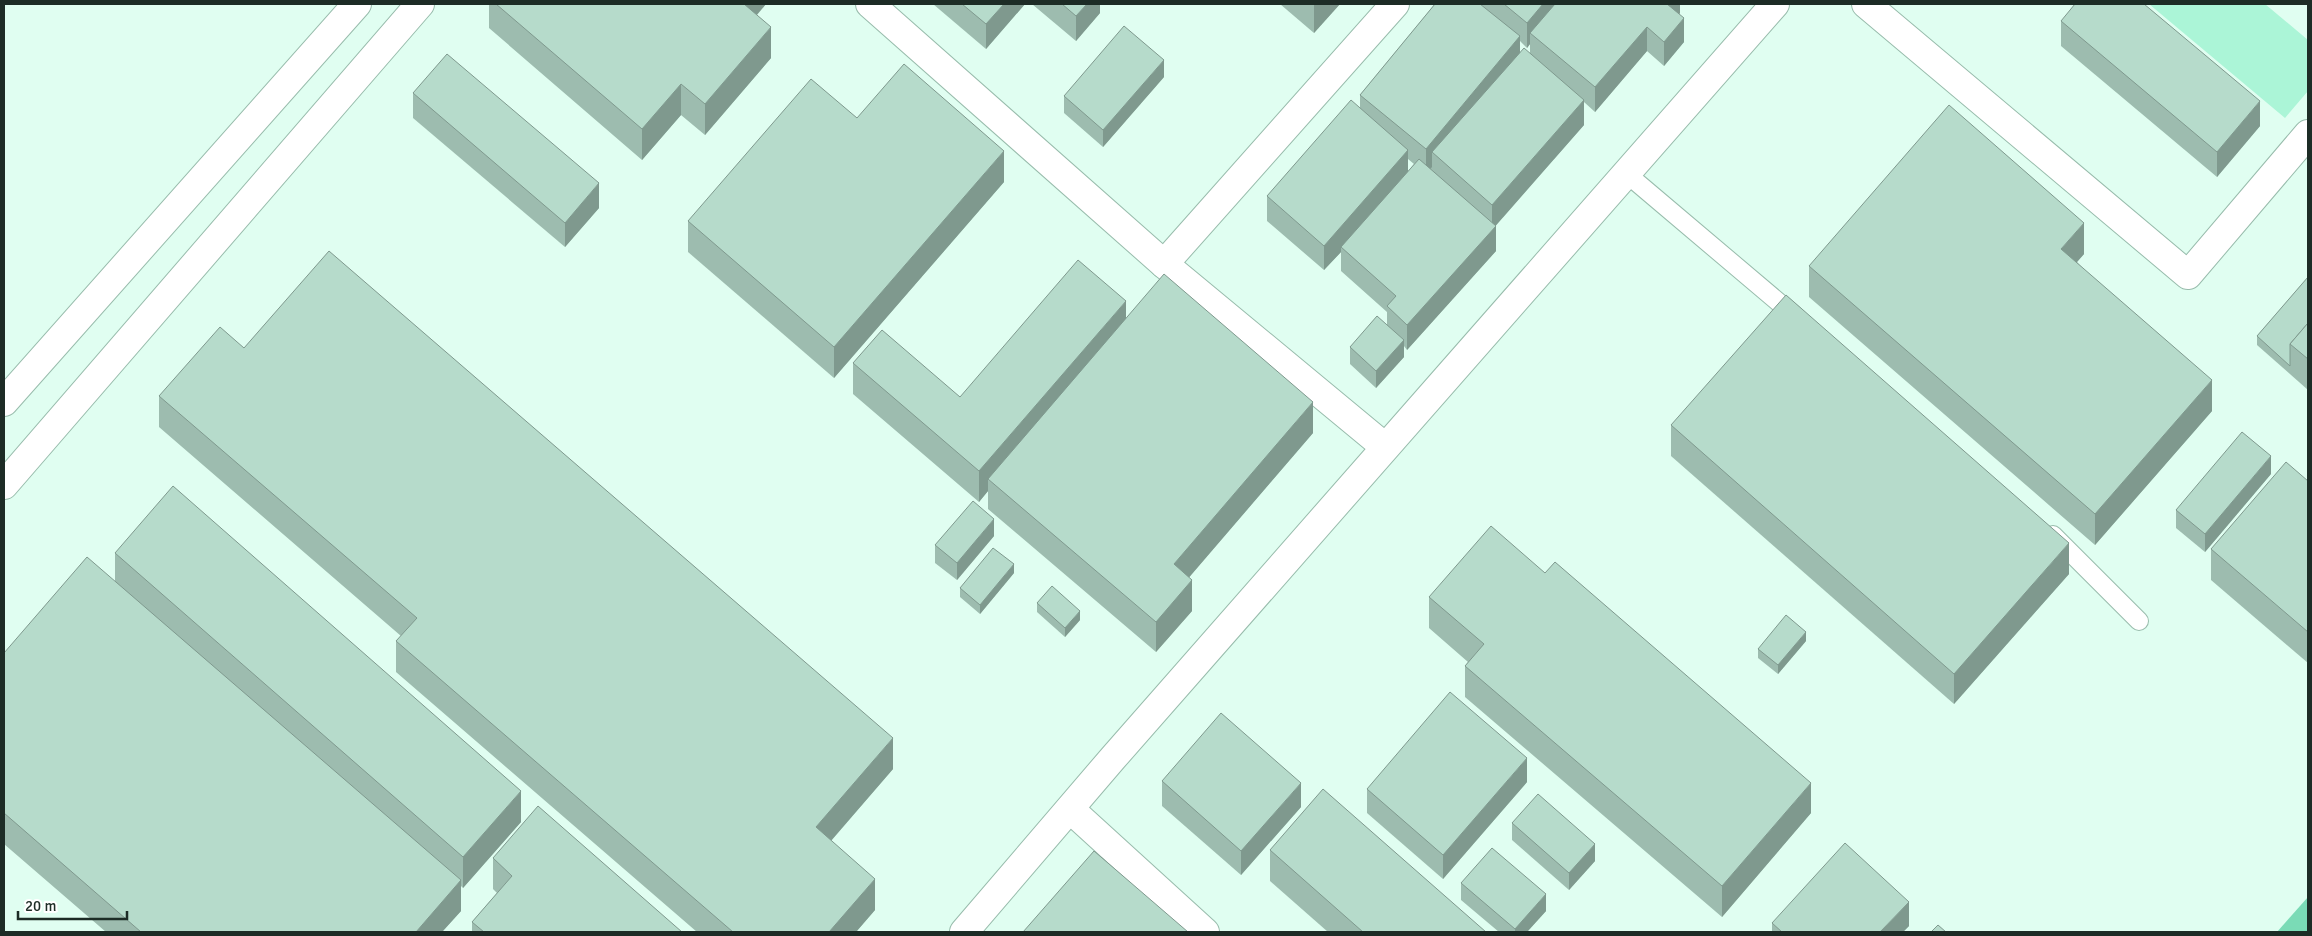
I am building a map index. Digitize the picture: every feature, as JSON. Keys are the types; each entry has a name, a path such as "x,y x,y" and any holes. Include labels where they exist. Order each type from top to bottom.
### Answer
{"street":[{"path":"4,402 358,4"},
{"path":"4,485 420,4"},
{"path":"870,4 1164,264 1385,448"},
{"path":"1164,264 1394,4"},
{"path":"964,932 1775,4"},
{"path":"1866,4 2188,275 2308,134"},
{"path":"1070,809 1205,932"}],"lane":[{"path":"1627,174 1807,326"},
{"path":"2040,524 2139,621"}],"shaded area":[{"path":"2149,4 2265,4 2308,40 2308,91 2285,118"},
{"path":"2308,897 2308,932 2277,932"}],"building":[{"path":"496,4 744,4 771,27 705,104 681,84 642,129"},
{"path":"962,4 1004,4 986,24"},
{"path":"1062,4 1087,4 1076,16"},
{"path":"1435,4 1480,4 1520,36 1426,149 1360,95"},
{"path":"1504,4 1543,4 1527,23"},
{"path":"1555,4 1667,4 1684,18 1664,42 1647,27 1595,87 1530,33"},
{"path":"2075,4 2144,4 2260,101 2217,152 2061,21"},
{"path":"1124,26 1164,60 1103,130 1064,96"},
{"path":"1524,48 1584,100 1492,205 1432,152"},
{"path":"447,54 599,183 565,223 413,93"},
{"path":"904,64 1004,151 834,347 688,221 811,79 857,118"},
{"path":"1351,100 1408,150 1324,246 1267,196"},
{"path":"1949,105 2084,223 2061,249 2212,380 2095,514 1809,266"},
{"path":"1419,159 1496,226 1407,325 1387,306 1396,296 1341,247"},
{"path":"329,251 893,738 816,827 875,879 829,932 733,932 396,641 417,618 159,396 220,327 244,348"},
{"path":"1078,260 1126,301 979,471 853,363 882,330 960,397"},
{"path":"1164,274 1313,402 1174,564 1192,580 1156,622 988,479"},
{"path":"2308,277 2308,323 2290,344 2290,366 2257,336"},
{"path":"1786,295 2069,543 1954,674 1671,425"},
{"path":"1377,316 1404,340 1376,371 1350,347"},
{"path":"2308,323 2308,359 2290,344"},
{"path":"2242,432 2271,456 2205,534 2176,510"},
{"path":"2286,462 2308,481 2308,632 2211,549"},
{"path":"173,486 521,791 463,857 115,553"},
{"path":"973,501 994,519 957,563 935,545"},
{"path":"1491,526 1545,573 1555,562 1811,783 1722,886 1465,666 1484,644 1429,597"},
{"path":"993,548 1014,564 980,605 960,588"},
{"path":"87,557 461,880 416,932 141,932 4,813 4,653"},
{"path":"1052,586 1080,611 1065,628 1037,603"},
{"path":"1786,615 1806,632 1778,665 1758,649"},
{"path":"1450,692 1527,758 1443,855 1367,789"},
{"path":"1221,713 1301,783 1241,851 1162,781"},
{"path":"1323,789 1486,932 1363,932 1270,850"},
{"path":"1538,794 1595,844 1569,873 1512,823"},
{"path":"538,806 682,932 484,932 472,922 512,876 493,858"},
{"path":"1845,843 1909,902 1880,932 1782,932 1772,923"},
{"path":"1492,848 1546,894 1515,929 1461,883"},
{"path":"1094,851 1188,932 1023,932"},
{"path":"1938,925 1946,932 1931,932"}]}
